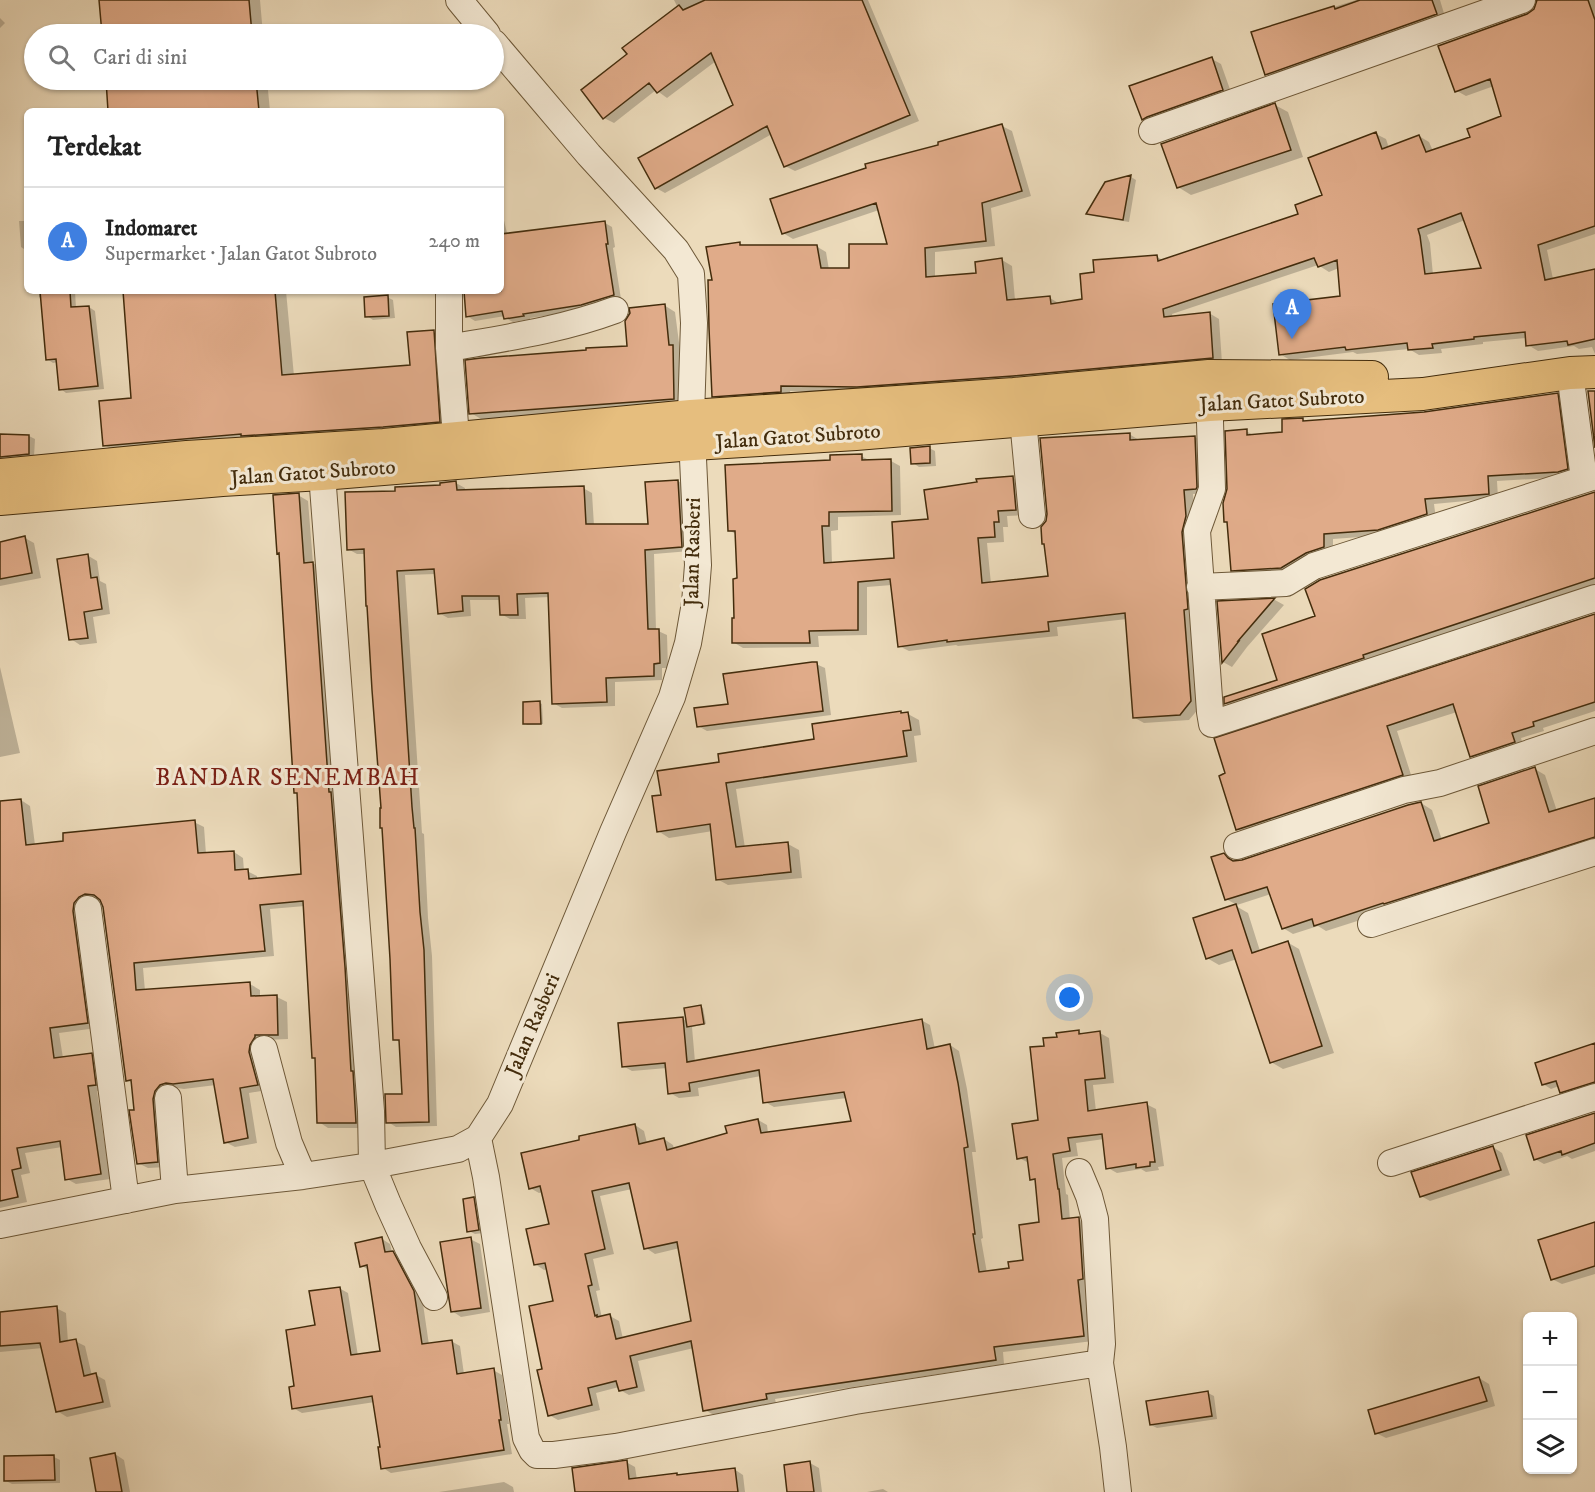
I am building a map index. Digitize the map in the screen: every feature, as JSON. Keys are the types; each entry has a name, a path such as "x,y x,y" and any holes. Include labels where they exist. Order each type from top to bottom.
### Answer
{"main road":[{"name":"Jalan Gatot Subroto","path":"0,500 211,481 322,474 692,430 856,434 1023,420 1209,390 1422,385 1587,370"},
{"path":"0,475 187,457 384,444 559,429 692,430 1003,394 1209,390"}],"street":[{"path":"459,0 479,24"},
{"path":"1152,131 1522,0"},
{"name":"Jalan Rasberi","path":"478,1138 500,1104 672,697 688,643 698,565 692,430 694,323 691,274 676,250 589,155 504,55"},
{"path":"448,294 449,348 456,437"},
{"path":"449,348 536,333 575,324 615,310"},
{"path":"1200,587 1286,583 1314,566 1589,477 1587,370"},
{"path":"1209,390 1212,489 1197,531 1212,724 1595,598"},
{"path":"1023,420 1032,515"},
{"path":"322,474 371,1111 372,1165 408,1248 434,1297"},
{"path":"1237,846 1404,790 1440,783 1595,731"},
{"path":"1371,924 1595,852"},
{"path":"88,909 126,1200"},
{"path":"264,1049 289,1143 303,1176"},
{"path":"1391,1163 1595,1097"},
{"path":"168,1098 175,1190"},
{"path":"0,1225 175,1190 303,1176 372,1165 458,1149 478,1138 526,1438 537,1455 616,1447 855,1401 1100,1364"},
{"path":"1079,1172 1095,1219 1102,1344 1100,1364 1118,1492"}],"building":[{"path":"99,0 249,0 251,24 101,24"},
{"path":"705,0 862,0 910,115 784,167 767,126 655,189 638,158 733,105 711,53 657,93 649,83 603,119 581,90 627,54 622,48 679,5 683,10"},
{"path":"1360,0 1432,0 1437,14 1265,75 1251,32"},
{"path":"1537,0 1588,0 1595,20 1595,226 1538,245 1545,280 1595,269 1595,339 1568,345 1567,341 1526,346 1525,332 1432,344 1433,348 1408,350 1407,343 1346,350 1345,347 1279,355 1273,304 1340,296 1337,260 1318,267 1314,258 1163,309 1164,317 1210,312 1213,358 857,387 781,386 781,392 712,397 708,280 712,280 706,247 740,242 740,245 817,245 821,268 849,268 849,244 887,244 876,203 782,234 770,199 866,168 865,164 938,145 938,142 1002,124 1022,191 982,203 986,241 925,248 926,277 976,273 975,262 1002,258 1007,300 1050,296 1051,304 1082,299 1080,274 1094,272 1093,260 1157,255 1158,261 1298,214 1295,205 1322,195 1308,158 1376,132 1382,149 1419,135 1426,152 1470,137 1467,129 1501,116 1490,79 1455,92 1438,46 1527,14 1534,9","holes":["1461,213 1481,268 1425,274 1418,229"]},
{"path":"1212,57 1223,90 1142,120 1129,86"},
{"path":"107,90 257,90 259,108 108,108"},
{"path":"1275,103 1291,150 1177,188 1161,144"},
{"path":"1131,175 1123,220 1086,214 1105,182"},
{"path":"605,221 614,295 581,305 504,319 502,311 466,317 464,294 504,294 504,234"},
{"path":"40,294 70,294 71,307 89,306 98,386 59,390 56,359 46,360"},
{"path":"123,294 275,294 282,375 410,365 407,332 434,330 440,422 241,436 241,434 103,446 99,401 131,398"},
{"path":"388,295 389,316 365,317 364,297"},
{"path":"665,304 669,345 673,345 674,399 469,414 465,360 627,346 625,321 630,313 629,308"},
{"path":"1588,391 1595,391 1595,448"},
{"path":"1558,393 1568,469 1558,472 1488,476 1489,494 1425,499 1427,514 1378,530 1324,534 1324,547 1306,553 1281,568 1231,571 1223,503 1227,489 1225,431 1247,429 1247,435 1282,432 1282,419 1303,418 1303,421 1424,412"},
{"path":"1130,433 1130,440 1195,436 1197,487 1184,490 1186,516 1182,532 1188,609 1184,610 1191,701 1180,715 1133,718 1125,613 1048,622 1049,631 898,647 890,579 858,582 858,630 809,631 810,643 732,643 733,579 737,578 735,531 728,531 725,465 830,460 830,455 862,454 862,460 891,459 892,511 829,512 829,526 822,526 824,563 894,558 892,522 928,519 924,490 977,482 976,479 1013,476 1016,510 998,511 999,522 994,522 995,537 978,538 982,583 1048,576 1041,527 1046,521 1047,514 1040,438"},
{"path":"0,434 29,435 29,454 0,457"},
{"path":"930,446 930,463 911,464 910,448"},
{"path":"678,480 682,547 645,550 648,629 659,629 660,663 654,664 654,676 606,678 607,702 552,704 548,593 517,594 518,615 500,615 499,596 462,596 463,611 438,614 434,569 397,571 412,807 424,950 429,1122 386,1123 385,1094 402,1094 399,1040 393,1040 364,549 347,550 345,492 395,491 395,487 440,485 440,483 456,481 457,490 584,486 586,524 648,524 645,482"},
{"path":"1595,492 1595,578 1224,704 1224,697 1277,680 1262,634 1315,616 1305,589 1320,580"},
{"path":"299,493 304,563 313,562 356,1123 317,1123 315,1058 312,1058 303,901 260,905 265,951 134,963 136,990 250,982 251,996 277,995 278,1035 255,1035 249,1052 258,1085 240,1088 248,1138 224,1143 213,1079 166,1083 160,1085 155,1091 153,1099 158,1162 137,1164 129,1110 134,1110 131,1080 126,1081 103,907 94,895 85,894 74,903 73,911 88,1023 50,1028 54,1058 92,1053 96,1085 88,1086 101,1174 65,1180 60,1141 17,1148 21,1168 12,1170 18,1197 0,1201 0,801 21,799 26,845 63,841 63,833 195,820 198,853 234,851 235,870 248,869 249,879 301,874 297,793 294,793 279,553 277,554 273,495"},
{"path":"25,536 32,573 0,579 0,542"},
{"path":"88,554 91,578 97,577 102,609 84,612 88,638 69,640 57,559"},
{"path":"1275,598 1238,641 1222,663 1217,601"},
{"path":"1595,614 1595,702 1533,722 1534,726 1512,733 1515,742 1470,757 1453,704 1387,726 1403,775 1236,830 1219,776 1225,773 1214,738"},
{"path":"817,662 823,711 697,727 694,708 728,704 723,674"},
{"path":"540,701 541,724 523,724 523,702"},
{"path":"901,711 901,713 908,712 911,730 903,731 907,756 726,783 736,847 788,842 791,872 716,880 710,824 657,832 652,796 661,795 657,771 719,762 718,754 814,739 812,724"},
{"path":"1535,767 1549,812 1595,798 1595,837 1314,926 1312,919 1282,929 1267,887 1225,900 1211,857 1224,853 1233,861 1242,860 1421,802 1434,841 1489,823 1478,786"},
{"path":"1236,904 1252,953 1288,941 1322,1046 1270,1063 1232,950 1206,959 1193,918"},
{"path":"701,1005 704,1024 687,1027 684,1008"},
{"path":"683,1017 687,1062 922,1019 927,1049 950,1044 968,1147 964,1148 979,1272 1009,1268 1008,1262 1023,1260 1019,1225 1039,1222 1035,1179 1030,1180 1027,1157 1017,1159 1012,1124 1038,1120 1030,1047 1044,1046 1043,1038 1057,1037 1056,1033 1079,1030 1079,1034 1100,1031 1105,1078 1085,1080 1088,1111 1147,1102 1155,1162 1150,1162 1150,1166 1136,1168 1136,1164 1106,1169 1102,1134 1068,1138 1070,1151 1053,1154 1062,1219 1079,1217 1083,1279 1078,1280 1084,1336 994,1347 996,1360 766,1394 767,1399 703,1411 691,1341 630,1356 637,1387 619,1391 616,1381 588,1388 592,1405 548,1416 537,1370 542,1369 529,1306 553,1301 545,1263 534,1265 526,1229 549,1224 540,1186 529,1189 521,1153 579,1140 579,1136 635,1124 639,1144 664,1138 667,1150 727,1133 725,1126 758,1119 761,1133 851,1121 844,1092 763,1103 759,1070 689,1083 690,1091 668,1094 665,1063 622,1067 618,1023","holes":["629,1183 644,1249 677,1242 691,1321 616,1339 610,1314 595,1316 588,1286 592,1285 585,1254 605,1249 592,1191"]},
{"path":"1595,1043 1595,1082 1560,1093 1556,1081 1542,1085 1535,1063"},
{"path":"1595,1113 1595,1143 1562,1155 1561,1151 1534,1160 1526,1135"},
{"path":"1493,1146 1501,1170 1420,1197 1411,1172"},
{"path":"474,1197 479,1230 467,1232 463,1199"},
{"path":"1595,1222 1595,1266 1551,1280 1538,1240"},
{"path":"382,1237 385,1252 393,1251 414,1291 422,1344 452,1340 457,1374 494,1368 504,1450 381,1469 372,1396 292,1409 289,1387 294,1386 286,1330 315,1325 309,1291 340,1287 351,1355 380,1351 367,1265 360,1267 355,1243"},
{"path":"471,1237 481,1308 451,1312 440,1242"},
{"path":"57,1306 60,1342 76,1339 84,1376 96,1373 103,1402 56,1412 40,1343 0,1346 0,1312"},
{"path":"1479,1377 1487,1401 1375,1434 1368,1410"},
{"path":"1208,1391 1212,1416 1150,1425 1146,1401"},
{"path":"115,1453 122,1492 96,1492 90,1458"},
{"path":"54,1455 55,1480 4,1481 4,1456"},
{"path":"627,1460 629,1479 735,1468 738,1492 575,1492 572,1468"},
{"path":"810,1461 814,1492 787,1492 784,1465"}],"place":[{"name":"Indomaret","path":"1292,339"}],"district":[{"name":"BANDAR SENEMBAH","path":"288,778"}]}
